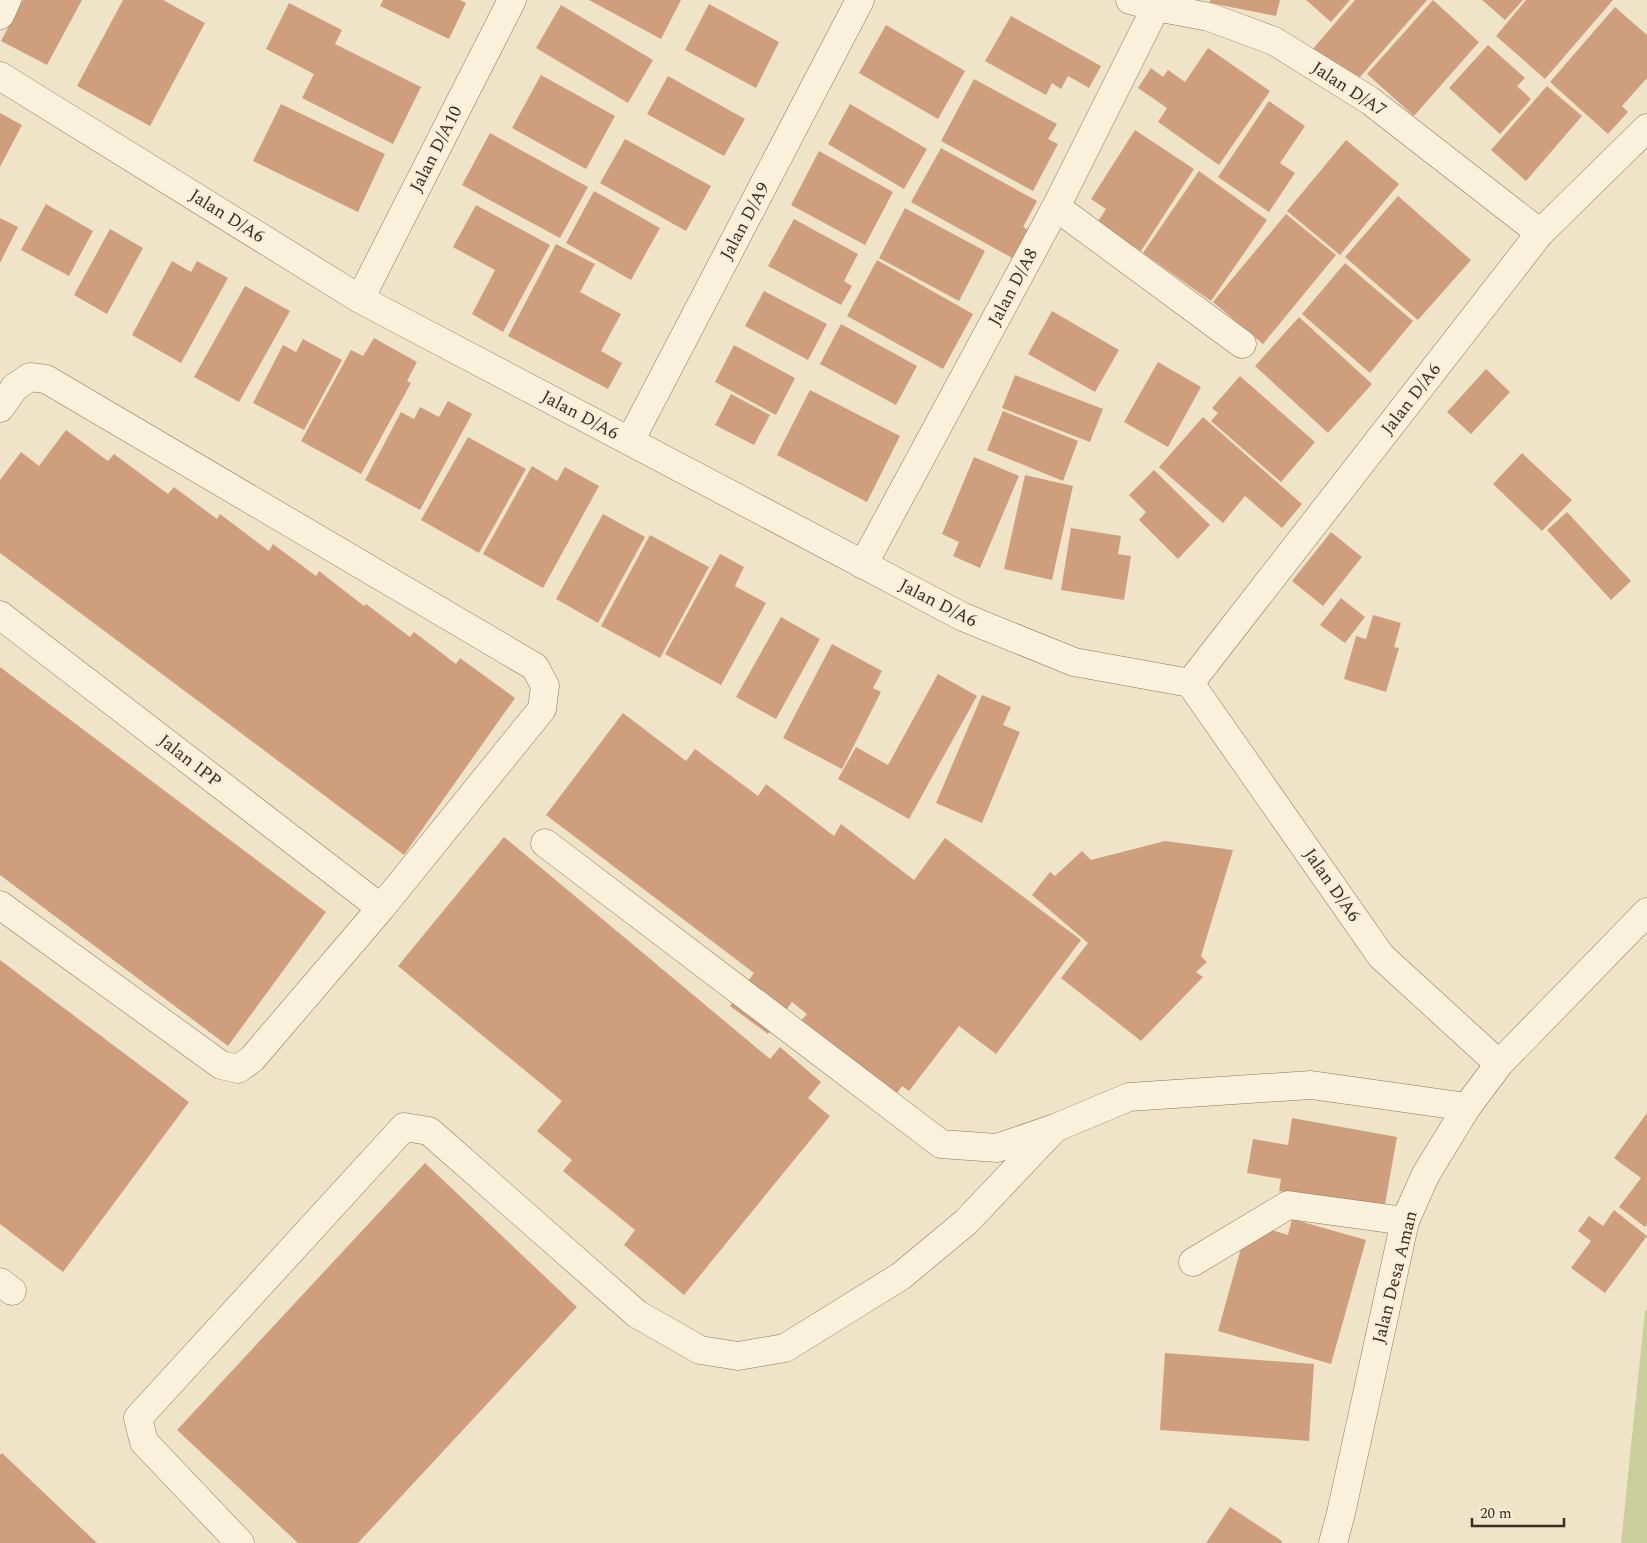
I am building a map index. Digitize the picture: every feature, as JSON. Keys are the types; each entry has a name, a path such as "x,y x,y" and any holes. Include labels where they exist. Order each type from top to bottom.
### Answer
{"street":[{"path":"0,15 7,0"},
{"name":"Jalan D/A10","path":"360,299 512,0"},
{"name":"Jalan D/A9","path":"630,441 860,0"},
{"name":"Jalan D/A8","path":"864,564 1056,208 1143,3"},
{"name":"Jalan D/A7","path":"1143,3 1210,16 1274,41 1369,100 1540,233"},
{"name":"Jalan D/A6","path":"0,76 360,299 963,617 1074,662 1190,683 1381,956 1499,1064"},
{"name":"Jalan D/A6","path":"1190,683 1540,233 1647,128"},
{"path":"1056,208 1242,344"},
{"path":"0,408 16,387 30,377 46,378 535,667 545,686 542,708 381,908 252,1059 238,1069 221,1066 0,905"},
{"name":"Jalan IPP","path":"0,615 381,908"},
{"path":"545,843 941,1144 997,1148 1055,1128 1129,1098 1311,1085 1467,1106"},
{"name":"Jalan Desa Aman","path":"1332,1543 1341,1513 1405,1221 1426,1174 1467,1106 1499,1064 1647,912"},
{"path":"240,1543 144,1442 138,1418 404,1127 429,1131 637,1314 700,1350 738,1356 785,1348 901,1276 966,1222 1055,1128"},
{"path":"1193,1262 1288,1205 1405,1221"}],"green space":[{"path":"1647,1308 1647,1543 1621,1543 1645,1311"}],"building":[{"path":"23,0 82,0 47,65 1,41"},
{"path":"123,0 163,0 205,23 150,126 77,86"},
{"path":"383,0 460,0 466,3 449,39 380,6"},
{"path":"589,0 681,0 661,39"},
{"path":"1210,0 1280,0 1276,16 1210,3"},
{"path":"1306,0 1350,0 1331,22"},
{"path":"1355,0 1427,0 1360,77 1311,51"},
{"path":"1433,0 1479,42 1414,116 1367,74"},
{"path":"1482,0 1523,0 1505,20"},
{"path":"1526,0 1613,0 1545,79 1496,36"},
{"path":"289,3 342,30 335,44 421,87 393,144 302,98 314,74 266,49"},
{"path":"709,4 779,42 756,88 685,50"},
{"path":"561,5 653,60 628,103 536,48"},
{"path":"1615,7 1647,35 1647,78 1622,106 1628,112 1608,134 1550,82"},
{"path":"1011,16 1101,66 1089,88 1068,76 1061,89 1052,83 1046,95 985,61"},
{"path":"886,25 965,71 938,119 859,73"},
{"path":"1488,45 1525,78 1517,86 1531,99 1500,134 1449,88"},
{"path":"1208,48 1270,91 1219,165 1158,122 1167,108 1138,88 1151,68 1163,77 1168,70 1185,82"},
{"path":"541,75 615,116 586,169 512,128"},
{"path":"668,76 745,119 724,156 647,114"},
{"path":"974,79 1057,124 1048,139 1058,144 1033,191 941,141"},
{"path":"1547,86 1582,116 1526,181 1491,150"},
{"path":"1269,101 1305,126 1280,163 1295,173 1269,212 1218,177"},
{"path":"281,104 385,154 358,212 253,161"},
{"path":"850,104 927,149 904,189 828,144"},
{"path":"0,113 22,125 0,167"},
{"path":"1135,130 1194,169 1141,251 1097,223 1106,209 1091,199"},
{"path":"490,133 588,187 560,238 462,185"},
{"path":"625,139 711,186 686,231 600,183"},
{"path":"1346,140 1399,184 1340,255 1287,211"},
{"path":"941,148 1037,201 1023,227 1038,235 1023,264 911,202"},
{"path":"819,151 893,192 865,245 791,205"},
{"path":"1199,171 1267,220 1211,301 1143,253"},
{"path":"594,191 660,228 631,280 566,243"},
{"path":"1398,196 1471,260 1418,320 1345,257"},
{"path":"46,204 93,231 69,276 21,250"},
{"path":"476,205 550,245 503,332 472,314 495,270 453,247"},
{"path":"905,208 985,251 959,301 879,258"},
{"path":"1286,214 1336,255 1263,344 1213,302"},
{"path":"0,218 18,227 0,263"},
{"path":"794,219 858,254 844,281 852,286 841,305 768,266"},
{"path":"110,229 143,248 107,314 74,295"},
{"path":"556,244 595,264 580,292 621,314 601,351 622,363 608,389 508,336"},
{"path":"877,260 973,314 943,369 847,316"},
{"path":"172,261 191,272 197,261 228,278 181,363 132,335"},
{"path":"1345,263 1413,321 1370,373 1302,314"},
{"path":"245,286 290,311 239,402 194,377"},
{"path":"764,291 827,324 808,360 745,326"},
{"path":"1052,311 1119,350 1095,392 1028,354"},
{"path":"1299,317 1372,384 1328,433 1255,366"},
{"path":"841,324 917,366 896,405 820,364"},
{"path":"374,338 417,362 407,381 411,383 361,474 301,441 351,350 363,356"},
{"path":"303,339 342,360 304,430 253,403 283,345 296,352"},
{"path":"734,345 795,378 776,415 715,382"},
{"path":"1158,362 1201,387 1168,447 1124,422"},
{"path":"1486,369 1510,392 1471,434 1447,412"},
{"path":"1015,375 1103,409 1090,442 1002,408"},
{"path":"1240,376 1315,442 1281,482 1211,421 1218,413 1212,408"},
{"path":"810,390 900,436 867,502 777,455"},
{"path":"731,394 770,415 754,445 715,425"},
{"path":"448,401 472,414 420,510 365,480 401,412 414,419 420,407 439,417"},
{"path":"1003,411 1078,441 1063,481 987,450"},
{"path":"1203,417 1302,504 1282,528 1245,496 1223,523 1159,467"},
{"path":"66,430 108,461 114,454 168,494 174,487 217,519 220,514 269,551 273,544 316,576 319,571 364,606 366,604 410,637 414,632 456,664 460,658 515,698 404,855 0,553 0,480 21,452 39,466"},
{"path":"468,437 526,469 479,553 421,520"},
{"path":"1522,453 1572,500 1542,531 1493,484"},
{"path":"974,457 1019,476 980,568 953,556 959,542 942,534"},
{"path":"532,466 557,481 565,467 599,486 543,588 483,554"},
{"path":"1154,470 1210,525 1178,559 1139,520 1146,512 1129,495"},
{"path":"1025,475 1073,486 1052,580 1004,569"},
{"path":"1567,512 1631,581 1611,600 1547,530"},
{"path":"603,514 645,537 598,623 556,599"},
{"path":"1071,528 1121,536 1118,554 1131,556 1124,600 1061,590"},
{"path":"1331,532 1362,557 1323,606 1292,581"},
{"path":"650,535 709,567 660,658 601,626"},
{"path":"720,554 744,567 735,586 766,603 721,685 665,654"},
{"path":"1341,598 1365,617 1345,643 1320,625"},
{"path":"1373,615 1401,623 1394,647 1399,648 1386,692 1344,679 1356,636 1366,639"},
{"path":"781,617 820,639 776,719 736,697"},
{"path":"832,644 882,671 873,688 881,692 842,769 783,738"},
{"path":"0,667 326,912 228,1046 0,875"},
{"path":"938,674 977,696 909,819 838,779 856,747 888,765"},
{"path":"982,695 1011,707 1003,725 1020,732 982,823 936,803"},
{"path":"623,713 686,761 695,749 758,796 766,784 834,836 841,824 914,880 945,838 1081,940 996,1054 959,1026 909,1091 902,1086 897,1093 801,1021 807,1014 792,1002 768,1034 730,1006 754,973 546,815"},
{"path":"504,837 770,1059 780,1047 821,1082 808,1098 830,1116 684,1295 624,1245 635,1230 563,1171 572,1160 537,1131 562,1101 398,966"},
{"path":"1165,841 1233,850 1201,956 1207,962 1196,972 1203,977 1141,1041 1061,978 1088,943 1032,895 1050,872 1055,876 1082,851 1091,860"},
{"path":"0,960 189,1102 63,1272 0,1224"},
{"path":"1647,1113 1647,1224 1645,1227 1619,1207 1641,1178 1614,1158"},
{"path":"1292,1118 1397,1137 1384,1210 1279,1191 1281,1179 1247,1173 1253,1139 1288,1145"},
{"path":"425,1163 577,1307 358,1543 298,1543 177,1430"},
{"path":"1614,1210 1647,1236 1605,1293 1571,1268 1591,1241 1578,1231 1589,1216 1603,1226"},
{"path":"1292,1219 1366,1240 1331,1364 1218,1331 1248,1223 1288,1235"},
{"path":"1165,1353 1314,1364 1309,1441 1160,1430"},
{"path":"2,1453 97,1543 0,1543 0,1455"},
{"path":"1230,1507 1282,1541 1281,1543 1206,1543"}]}
